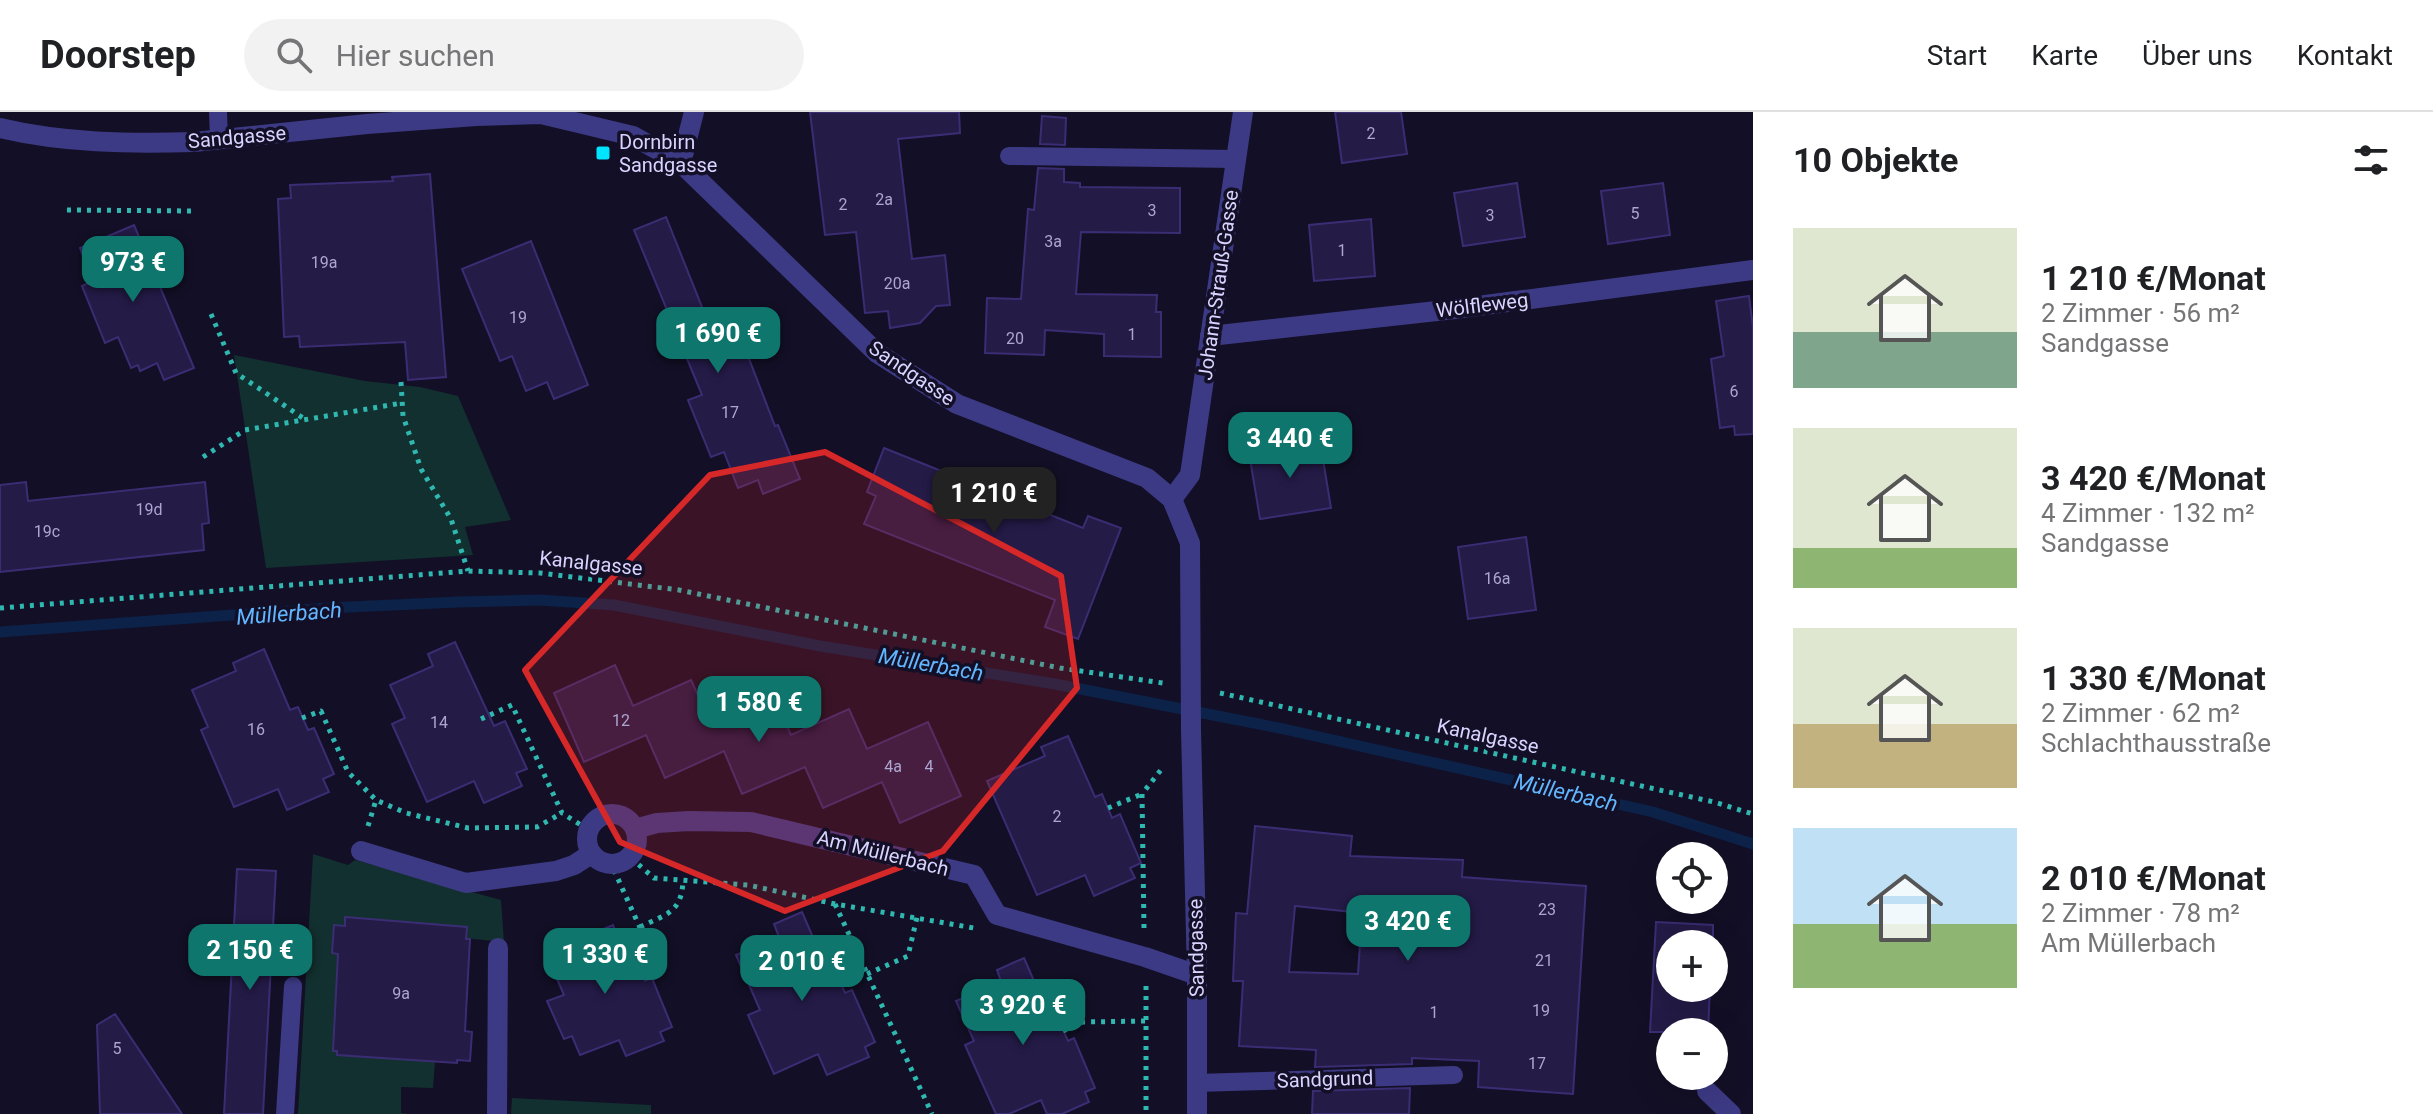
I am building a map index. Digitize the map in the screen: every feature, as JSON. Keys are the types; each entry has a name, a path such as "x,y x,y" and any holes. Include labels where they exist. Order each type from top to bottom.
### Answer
{"street":[{"path":"681,163 694,112"},
{"name":"Johann-Strauß-Gasse","path":"1172,499 1190,475 1243,112"},
{"name":"Sandgasse","path":"4,123 61,138 180,142 476,114 541,114 633,136 681,163 877,353 957,404 1147,478 1172,499 1190,543 1197,1114"},
{"name":"Wölfleweg","path":"1210,336 1455,309 1753,270"},
{"name":"Am Müllerbach","path":"588,830 593,822 611,813 621,815 635,829 657,823 689,821 751,822 974,875 997,915"},
{"path":"588,830 586,840 591,854 602,863 622,861 637,839 635,829"},
{"path":"361,851 466,883 556,871 574,865 591,854"},
{"path":"997,915 1197,975"},
{"path":"497,1114 498,948"},
{"path":"1707,1091 1731,1114"}],"lane":[{"path":"218,112 219,139"},
{"path":"1009,156 1235,159"},
{"path":"285,1114 293,986"},
{"name":"Sandgrund","path":"1196,1083 1454,1075"}],"path":[{"path":"67,210 196,211"},
{"path":"211,314 236,373 307,420"},
{"path":"401,382 403,416 421,469 451,519 468,571"},
{"path":"203,457 245,430 402,403"},
{"name":"Kanalgasse","path":"0,608 468,571 540,573 679,590 1060,668 1171,684"},
{"name":"Kanalgasse","path":"1215,692 1714,802 1753,814"},
{"path":"481,719 512,705 562,813 588,830"},
{"path":"302,718 321,711 348,772 376,800 406,813 468,828 537,827 562,813"},
{"path":"1108,808 1142,794"},
{"path":"622,861 654,878 748,885 978,929 997,915"},
{"path":"622,861 640,927 659,970"},
{"path":"640,927 676,908 682,899 683,880"},
{"path":"835,904 932,1114"},
{"path":"840,982 908,956 917,917"},
{"path":"638,965 654,957"},
{"path":"1063,1031 1083,1022 1146,1021"}],"highlighted area":[{"path":"825,452 1061,576 1077,688 943,851 785,911 620,842 525,670 710,475"}],"green space":[{"path":"234,355 458,396 511,520 465,527 473,555 266,568"},
{"path":"313,854 348,865 355,860 501,900 504,942 345,926 337,1051 435,1062 433,1088 401,1087 401,1113 408,1114 298,1114"},
{"path":"512,1098 651,1105 651,1114 511,1114"}],"building":[{"path":"810,112 959,112 960,133 898,139 912,259 945,255 950,305 936,306 920,323 890,328 888,311 865,313 856,232 825,235"},
{"path":"1335,112 1401,112 1407,154 1342,163"},
{"path":"1042,116 1066,118 1065,145 1040,144"},
{"path":"1038,168 1064,169 1064,182 1080,183 1080,187 1180,188 1180,233 1081,232 1076,294 1157,295 1156,312 1161,312 1161,357 1104,356 1104,334 1045,330 1044,355 985,353 987,298 1021,299 1028,209 1034,210"},
{"path":"430,174 446,377 408,380 405,342 300,347 299,336 284,337 278,199 291,198 290,185 393,181 392,177"},
{"path":"1517,183 1525,237 1463,246 1454,193"},
{"path":"1663,183 1670,235 1608,244 1601,191"},
{"path":"666,217 718,347 741,338 775,426 778,425 800,479 763,494 758,480 738,488 724,452 711,457 688,400 702,395 634,230"},
{"path":"1371,219 1375,276 1314,281 1309,225"},
{"path":"134,225 194,368 164,380 157,363 140,371 138,365 131,368 118,337 105,343 82,286 93,281 80,248"},
{"path":"531,241 588,385 554,399 547,382 526,391 512,356 500,361 462,269"},
{"path":"1749,296 1753,328 1753,434 1735,435 1734,426 1720,428 1711,359 1724,356 1716,301"},
{"path":"1320,441 1331,508 1260,519 1249,453"},
{"path":"884,448 1083,528 1088,516 1121,528 1078,639 1045,627 1055,600 864,524 876,496 867,492"},
{"path":"26,482 28,501 205,482 209,523 202,524 204,550 0,572 0,485"},
{"path":"1526,537 1536,610 1468,619 1458,547"},
{"path":"455,642 494,726 505,721 527,769 516,773 522,786 484,803 474,781 427,802 392,724 405,718 390,685 433,666 428,654"},
{"path":"264,649 290,710 298,707 308,730 314,728 334,774 323,779 329,792 287,810 278,789 234,807 201,730 208,727 192,690 236,671 233,663"},
{"path":"615,665 633,706 691,680 710,721 772,693 791,735 849,709 867,749 928,722 961,796 900,823 882,782 823,808 805,767 742,794 724,751 665,778 646,735 584,762 554,693"},
{"path":"1068,736 1095,797 1102,794 1112,818 1120,814 1141,863 1130,868 1135,878 1094,896 1085,875 1037,895 987,781 1045,756 1041,747"},
{"path":"1255,826 1352,836 1350,856 1463,860 1462,877 1586,886 1573,1094 1478,1087 1479,1061 1412,1058 1412,1064 1315,1067 1316,1050 1239,1046 1243,981 1233,981 1236,913 1247,914","holes":["1295,906 1362,913 1358,974 1289,972"]},
{"path":"237,869 276,871 263,1114 224,1114"},
{"path":"802,912 828,972 835,969 845,993 852,990 875,1042 865,1047 869,1057 827,1075 818,1054 774,1074 748,1015 760,1010 736,955 779,937 774,924"},
{"path":"345,917 467,927 466,939 470,939 465,1031 472,1032 470,1061 457,1060 457,1063 337,1055 337,1051 333,1051 338,954 332,953 334,925 345,926"},
{"path":"1656,922 1713,925 1713,930 1656,930 1656,1002 1709,1002 1709,1018 1656,1018 1656,1032 1650,1032"},
{"path":"613,925 627,960 635,957 645,981 652,978 672,1027 660,1032 664,1041 626,1056 619,1040 580,1055 572,1036 564,1039 547,1001 564,995 546,953"},
{"path":"1024,958 1051,1020 1057,1017 1068,1041 1074,1038 1095,1088 1085,1092 1089,1102 1062,1114 1047,1114 1041,1100 1009,1114 996,1114 965,1045 974,1041 956,1001 1001,981 997,970"},
{"path":"115,1014 182,1114 100,1114 97,1025"},
{"path":"1410,1088 1409,1114 1312,1114 1313,1091"}],"waterway":[{"name":"Müllerbach","path":"0,632 328,608 458,602 540,600 614,605 820,646 1055,684 1284,729 1653,812 1753,844"}],"place":[{"name":"Dornbirn Sandgasse","path":"603,153"}]}
